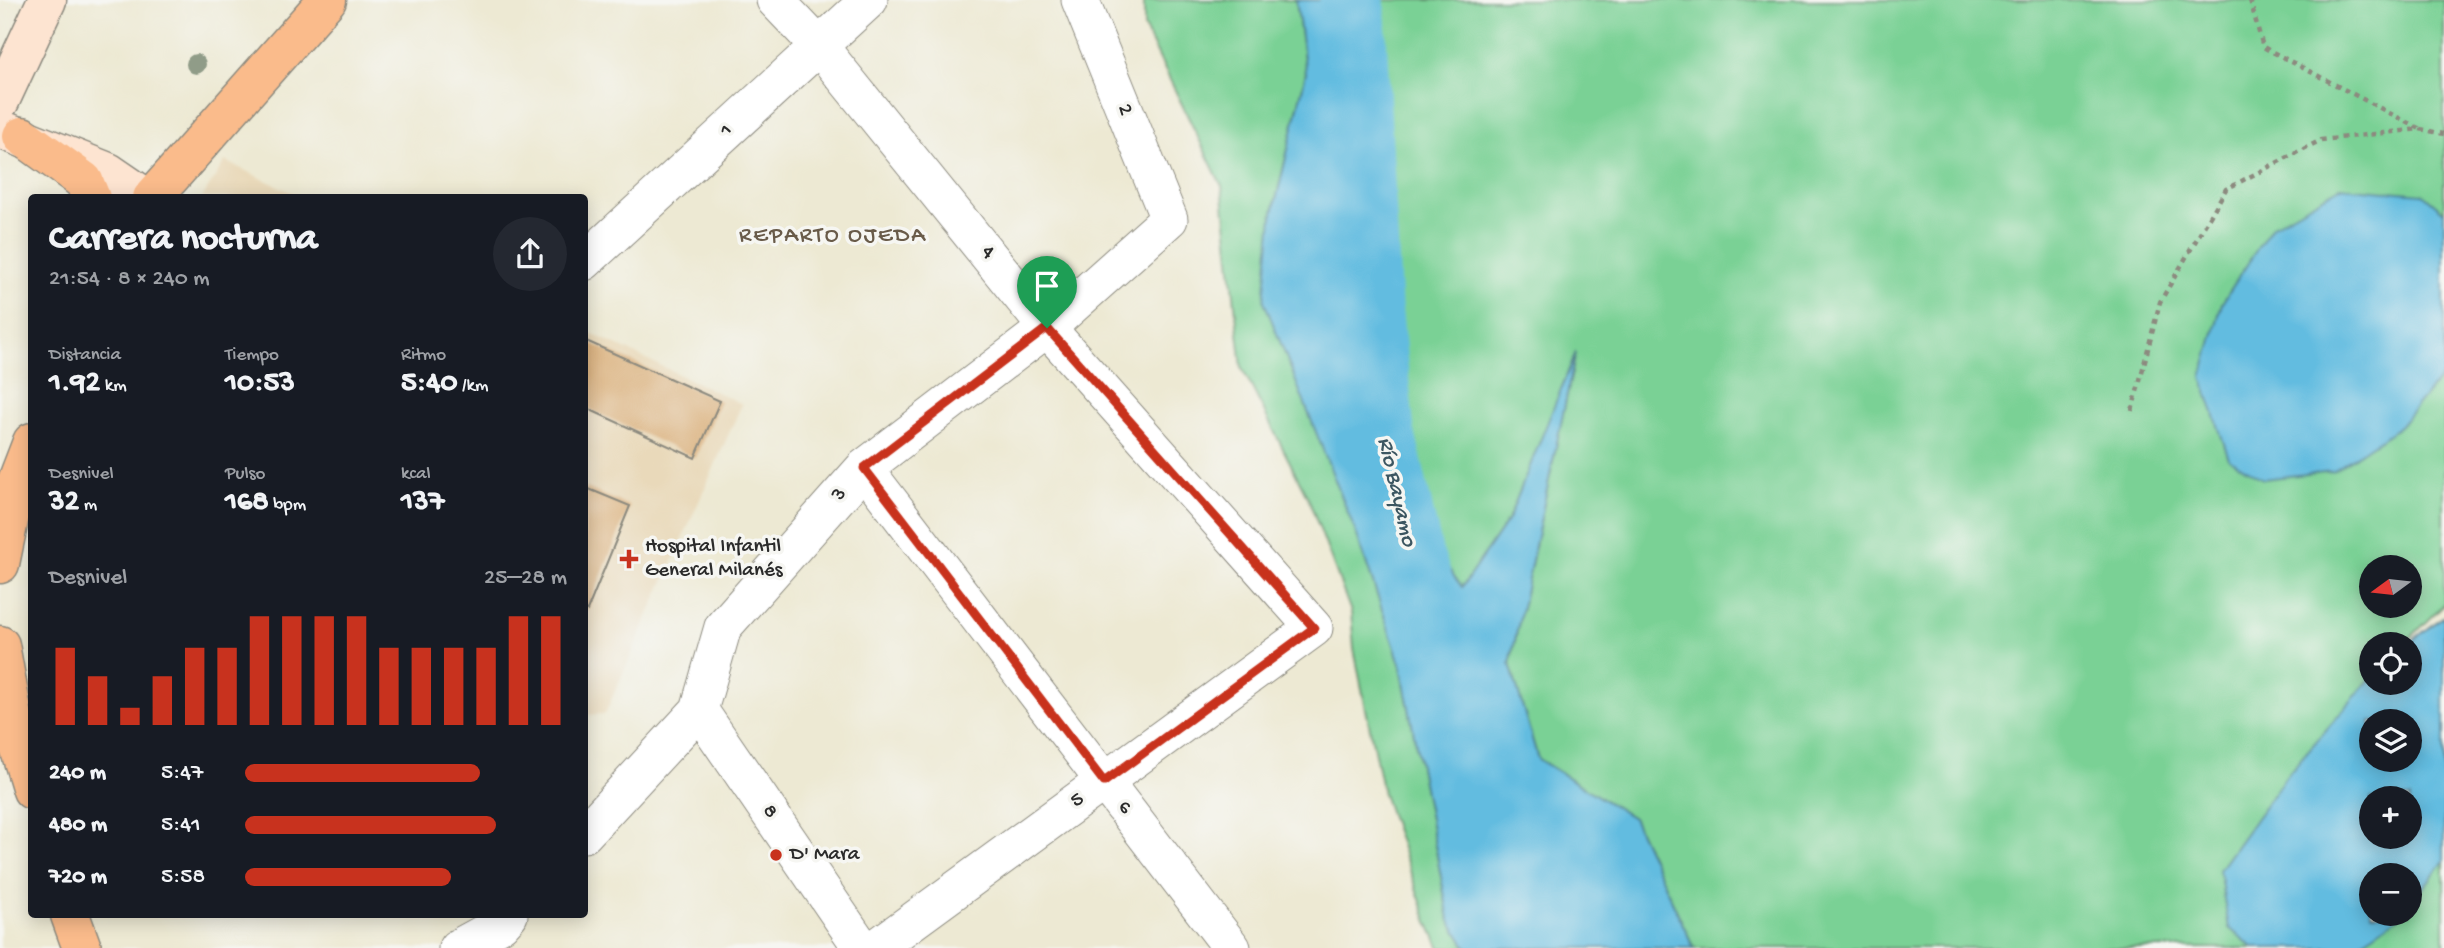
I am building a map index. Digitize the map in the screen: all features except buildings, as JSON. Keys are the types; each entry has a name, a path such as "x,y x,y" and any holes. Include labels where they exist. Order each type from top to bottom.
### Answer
{"main road":[{"path":"0,101 47,0"},
{"path":"156,194 327,0"},
{"path":"11,133 84,181 90,194"},
{"path":"11,133 108,172 140,194"},
{"path":"0,564 17,481 28,452"},
{"path":"0,645 18,744 28,777"},
{"path":"71,918 82,948"}],"street":[{"name":"4","path":"775,0 819,46 1047,328 1314,628"},
{"name":"1","path":"588,258 869,0"},
{"name":"2","path":"1080,0 1169,219"},
{"name":"3","path":"588,830 699,710 723,627 864,468 1047,328 1169,219"},
{"name":"6","path":"864,468 1232,948"},
{"name":"5","path":"876,948 1314,628"},
{"name":"8","path":"699,710 862,948"},
{"path":"457,948 501,924 506,918"}],"path":[{"path":"2250,0 2263,47 2420,129 2444,134"},
{"path":"2132,411 2160,302 2226,189 2321,140 2420,129"}],"shaded area":[{"path":"225,161 295,194 204,194"},
{"name":"Hospital Infantil General Milanés","path":"588,332 742,404 605,714 588,715"}],"green space":[{"path":"1144,0 1296,0 1306,73 1272,217 1358,538 1401,666 1449,919 1467,948 1440,948 1428,922 1383,794 1354,649 1351,612 1308,498 1242,368 1222,186 1144,27"},
{"path":"1332,0 2444,0 2444,605 2416,632 2359,632 2359,695 2422,695 2422,633 2444,616 2444,948 1694,948 1633,818 1538,759 1510,664 1575,357 1509,518 1462,588 1376,470 1337,265"}],"water":[{"path":"1296,0 1332,0 1337,265 1376,469 1462,587 1509,518 1576,352 1510,664 1538,759 1633,818 1694,948 1467,948 1449,919 1401,666 1358,538 1264,301 1272,217 1306,73"},
{"path":"2340,187 2423,194 2444,212 2444,374 2399,427 2333,471 2263,479 2229,459 2202,377 2222,303 2272,226"},
{"path":"2444,616 2444,861 2422,889 2422,863 2359,863 2359,926 2385,926 2352,948 2254,948 2229,928 2219,870 2286,776 2359,692 2359,695 2422,695 2422,633"}],"waterway":[{"name":"Río Bayamo","path":"1352,0 1369,306 1382,433 1411,557 1421,585"}],"place":[{"name":"Hospital Infantil General Milanés","path":"629,559"},
{"name":"D' Mara","path":"776,855"}],"district":[{"name":"REPARTO OJEDA","path":"833,236"}],"route":[{"path":"1047,328 1314,628 1104,782 864,468 1047,328"}]}
